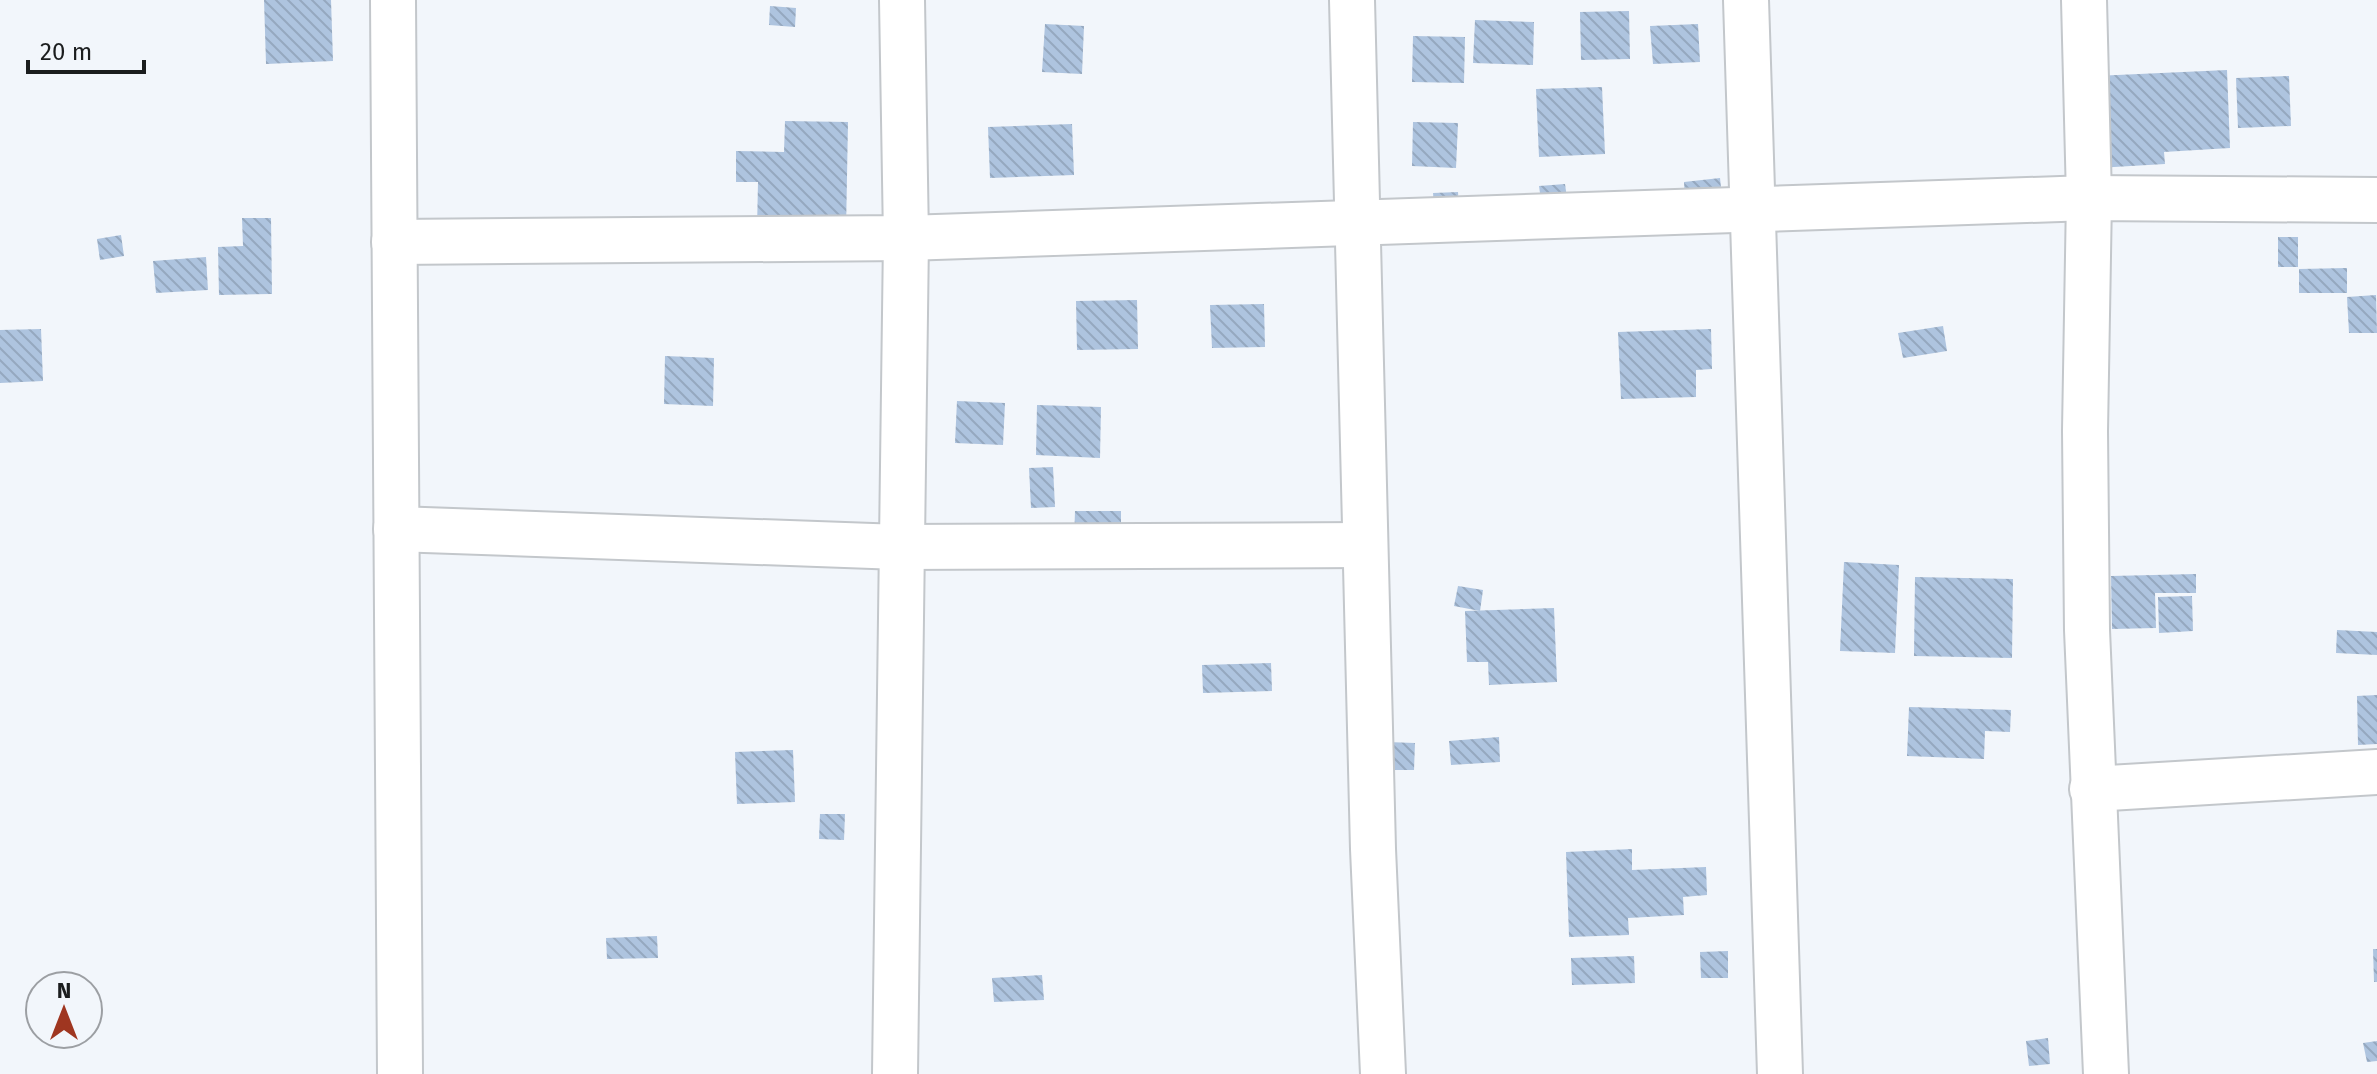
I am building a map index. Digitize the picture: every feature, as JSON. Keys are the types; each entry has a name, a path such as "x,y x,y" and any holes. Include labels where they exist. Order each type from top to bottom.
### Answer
{"street":[{"path":"393,0 400,1074"},
{"path":"895,1074 906,238 902,0"},
{"path":"1352,0 1355,222 1383,1074"},
{"path":"1746,0 1780,1074"},
{"path":"2084,0 2089,198 2085,431 2092,789 2106,1074"},
{"path":"394,242 906,238 2089,198 2377,200"},
{"path":"396,529 900,547 1365,545"},
{"path":"2092,789 2377,772"}],"building":[{"path":"264,0 331,0 333,61 266,64"},
{"path":"770,6 796,8 795,27 769,25"},
{"path":"1629,11 1630,59 1581,60 1580,12"},
{"path":"1475,20 1534,22 1533,65 1473,63"},
{"path":"1045,24 1084,26 1082,74 1042,72"},
{"path":"1698,24 1700,62 1653,64 1650,26"},
{"path":"1413,36 1465,37 1464,83 1412,82"},
{"path":"2227,70 2230,148 2164,152 2165,164 2097,168 2095,76"},
{"path":"2289,76 2291,126 2238,128 2236,78"},
{"path":"1602,87 1605,154 1539,157 1536,89"},
{"path":"785,121 848,122 846,231 757,229 758,182 736,182 736,151 784,152"},
{"path":"1413,122 1458,123 1456,168 1412,166"},
{"path":"1072,124 1074,175 990,178 988,127"},
{"path":"1720,178 1722,197 1685,200 1684,182"},
{"path":"1565,184 1568,205 1542,207 1539,186"},
{"path":"1458,192 1459,211 1435,213 1433,193"},
{"path":"242,218 271,218 272,294 219,295 218,247 243,246"},
{"path":"121,235 124,256 100,260 97,239"},
{"path":"2278,237 2298,237 2298,267 2278,267"},
{"path":"206,257 208,290 156,293 153,261"},
{"path":"2347,268 2347,293 2299,293 2299,269"},
{"path":"2376,295 2377,333 2349,333 2347,297"},
{"path":"1137,300 1138,349 1077,350 1076,301"},
{"path":"1264,304 1265,347 1212,348 1210,305"},
{"path":"1943,326 1947,351 1903,358 1898,333"},
{"path":"41,329 43,381 0,383 0,330"},
{"path":"1711,329 1712,369 1696,370 1696,397 1621,399 1618,332"},
{"path":"665,356 714,358 713,406 664,404"},
{"path":"957,401 1005,403 1003,445 955,443"},
{"path":"1037,405 1101,407 1100,458 1036,455"},
{"path":"1053,467 1055,507 1031,508 1029,468"},
{"path":"1075,511 1121,511 1121,543 1074,542"},
{"path":"1844,562 1899,565 1895,653 1840,651"},
{"path":"2196,574 2196,593 2155,593 2156,628 2112,629 2111,576"},
{"path":"1915,577 2013,579 2012,658 1914,656"},
{"path":"1458,586 1483,590 1480,611 1454,606"},
{"path":"2192,596 2193,631 2159,633 2158,597"},
{"path":"1554,608 1557,682 1489,685 1488,662 1467,662 1465,611"},
{"path":"2337,630 2377,632 2377,655 2336,653"},
{"path":"1271,663 1272,691 1203,693 1202,665"},
{"path":"2377,695 2377,744 2358,745 2357,696"},
{"path":"1909,707 2011,710 2010,732 1985,731 1984,759 1907,756"},
{"path":"1499,737 1500,762 1451,765 1449,741"},
{"path":"1387,742 1415,743 1414,770 1387,770"},
{"path":"793,750 795,802 737,804 735,752"},
{"path":"820,814 845,814 844,840 819,839"},
{"path":"1632,849 1632,870 1706,867 1707,895 1683,897 1684,915 1628,918 1629,935 1569,937 1566,852"},
{"path":"657,936 658,958 607,959 606,938"},
{"path":"2373,949 2377,949 2377,982 2374,982"},
{"path":"1728,951 1728,978 1701,978 1700,952"},
{"path":"1634,956 1635,983 1572,985 1571,958"},
{"path":"1042,975 1044,1000 994,1002 992,978"},
{"path":"2048,1038 2050,1064 2029,1066 2026,1041"},
{"path":"2377,1041 2377,1061 2367,1062 2363,1043"}]}
